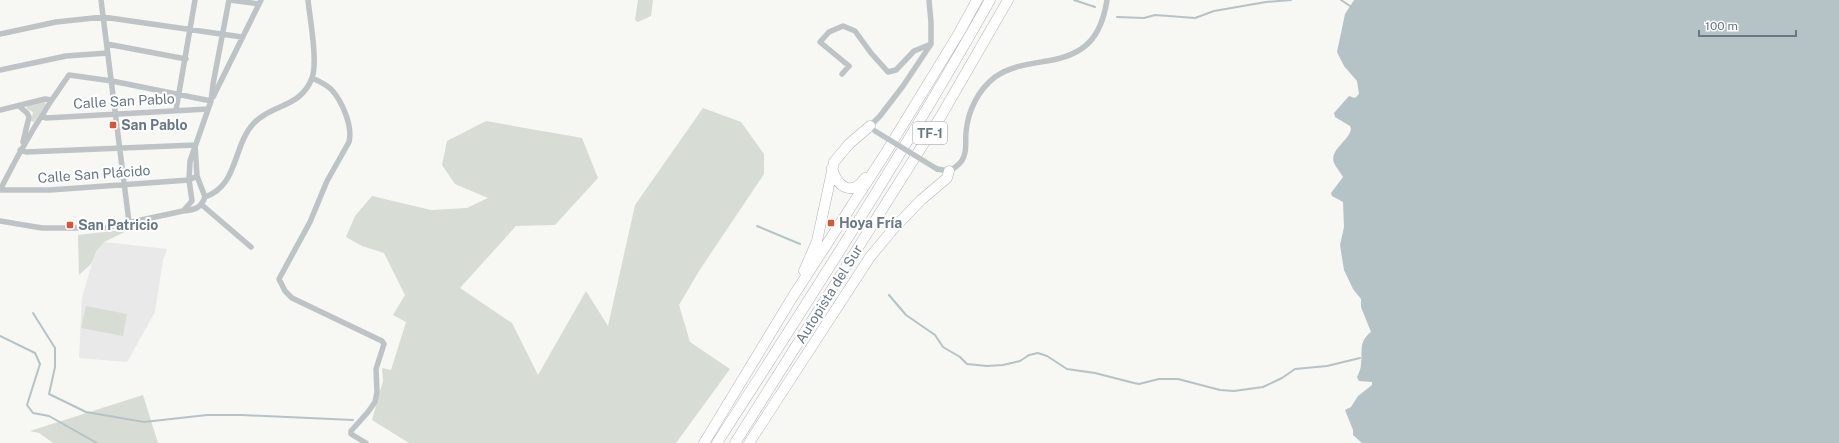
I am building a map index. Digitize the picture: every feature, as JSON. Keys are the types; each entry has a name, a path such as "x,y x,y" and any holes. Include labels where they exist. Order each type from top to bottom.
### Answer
{"highway":[{"path":"704,443 792,298 885,154 959,33 977,0"},
{"name":"Autopista del Sur","path":"717,443 862,216 943,82 990,0"},
{"name":"Autopista del Sur","path":"734,443 941,116 1008,0"},
{"path":"792,298 817,241 832,168 843,151 872,128"},
{"path":"832,168 834,176 841,185 847,188 853,188 864,180 875,162 885,154"},
{"path":"749,443 870,257 907,214 946,178 949,171"},
{"path":"749,443 788,359"},
{"path":"699,443 718,420"}],"street":[{"path":"101,0 129,222"},
{"path":"176,110 195,0"},
{"path":"192,201 189,180 190,161 195,145 211,101 260,2 230,0 215,70 211,101"},
{"path":"205,197 214,194 226,182 247,132 254,123 266,114 288,105 300,96 312,78 315,67 308,0"},
{"path":"929,0 931,22 930,44 903,86 872,128 937,169 949,171 960,163 964,156 966,132 970,113 975,101 988,84 1000,74 1014,67 1063,58 1085,47 1092,41 1099,31 1103,21 1107,0"},
{"path":"0,34 56,22 103,17 242,37"},
{"path":"842,74 849,66 820,42 829,32 843,26 855,31 871,53 888,72 896,70 914,51 930,44"},
{"path":"107,44 186,59"},
{"path":"0,70 66,56 108,53"},
{"path":"215,70 224,73"},
{"path":"0,190 20,150 51,100 69,75 112,81 179,96 211,101"},
{"path":"312,78 327,85 338,98 348,121 351,135 349,142 327,181 310,222 279,279 285,292 292,298 382,341 384,344 376,369 377,392 375,402 351,434 366,443"},
{"path":"0,110 45,99 51,100"},
{"path":"19,106 27,113 29,117 20,150"},
{"name":"Calle San Pablo","path":"42,115 46,118 208,109"},
{"path":"20,150 26,152 195,145"},
{"path":"0,221 42,228 104,228 194,210 201,206 205,197 197,176 195,145"},
{"path":"189,180 197,176"},
{"name":"Calle San Plácido","path":"0,190 50,190 125,183 189,180"},
{"path":"192,201 201,206 251,247"},
{"path":"183,211 192,201"}],"shaded area":[{"path":"638,0 653,0 651,16 638,22 635,20"},
{"path":"1354,0 1839,0 1839,443 1362,443 1353,435 1353,430 1345,410 1351,407 1358,396 1372,385 1372,382 1359,381 1357,377 1361,367 1364,339 1371,332 1361,307 1361,299 1353,289 1344,270 1340,245 1344,227 1343,202 1332,196 1331,193 1343,177 1334,163 1334,154 1347,138 1351,129 1350,126 1335,117 1334,113 1349,96 1355,98 1359,94 1357,81 1344,66 1337,52 1345,14"},
{"path":"44,101 46,104 34,122 31,121 33,112 27,109 27,106"},
{"path":"703,108 741,122 764,154 764,174 699,271 679,305 690,342 730,369 676,443 409,443 372,420 383,381 382,368 391,370 406,322 393,315 405,295 384,253 362,246 346,237 355,216 372,196 431,210 467,208 488,198 455,184 442,165 447,141 486,121 582,138 598,178 555,225 516,226 460,288 512,323 538,375 586,291 608,326 635,205"},
{"path":"131,229 104,242 96,252 91,264 79,275 78,235"},
{"path":"104,242 167,249 163,260 155,312 127,362 79,358 82,298 94,256"},
{"path":"86,306 127,314 123,336 81,328"},
{"path":"143,395 158,443 53,443 39,433 30,431"}],"waterway":[{"path":"1074,0 1095,7"},
{"path":"1117,17 1144,18 1155,15 1195,18 1214,11 1266,2 1291,0"},
{"path":"1341,0 1350,6"},
{"path":"757,226 800,244"},
{"path":"889,295 906,315 935,335 943,347 960,357 967,364 987,366 1003,365 1020,361 1029,355 1038,353 1047,356 1067,369 1095,373 1139,384 1159,379 1178,379 1220,390 1234,391 1263,387 1282,378 1295,369 1327,366 1360,358"},
{"path":"33,313 55,348 55,367 49,394 86,412 144,422 207,415 353,420"},
{"path":"0,336 35,353 40,364 27,405 33,413 49,416 97,443"}],"place":[{"name":"San Pablo","path":"113,125"},
{"name":"Hoya Fría","path":"831,223"},
{"name":"San Patricio","path":"70,225"}]}
